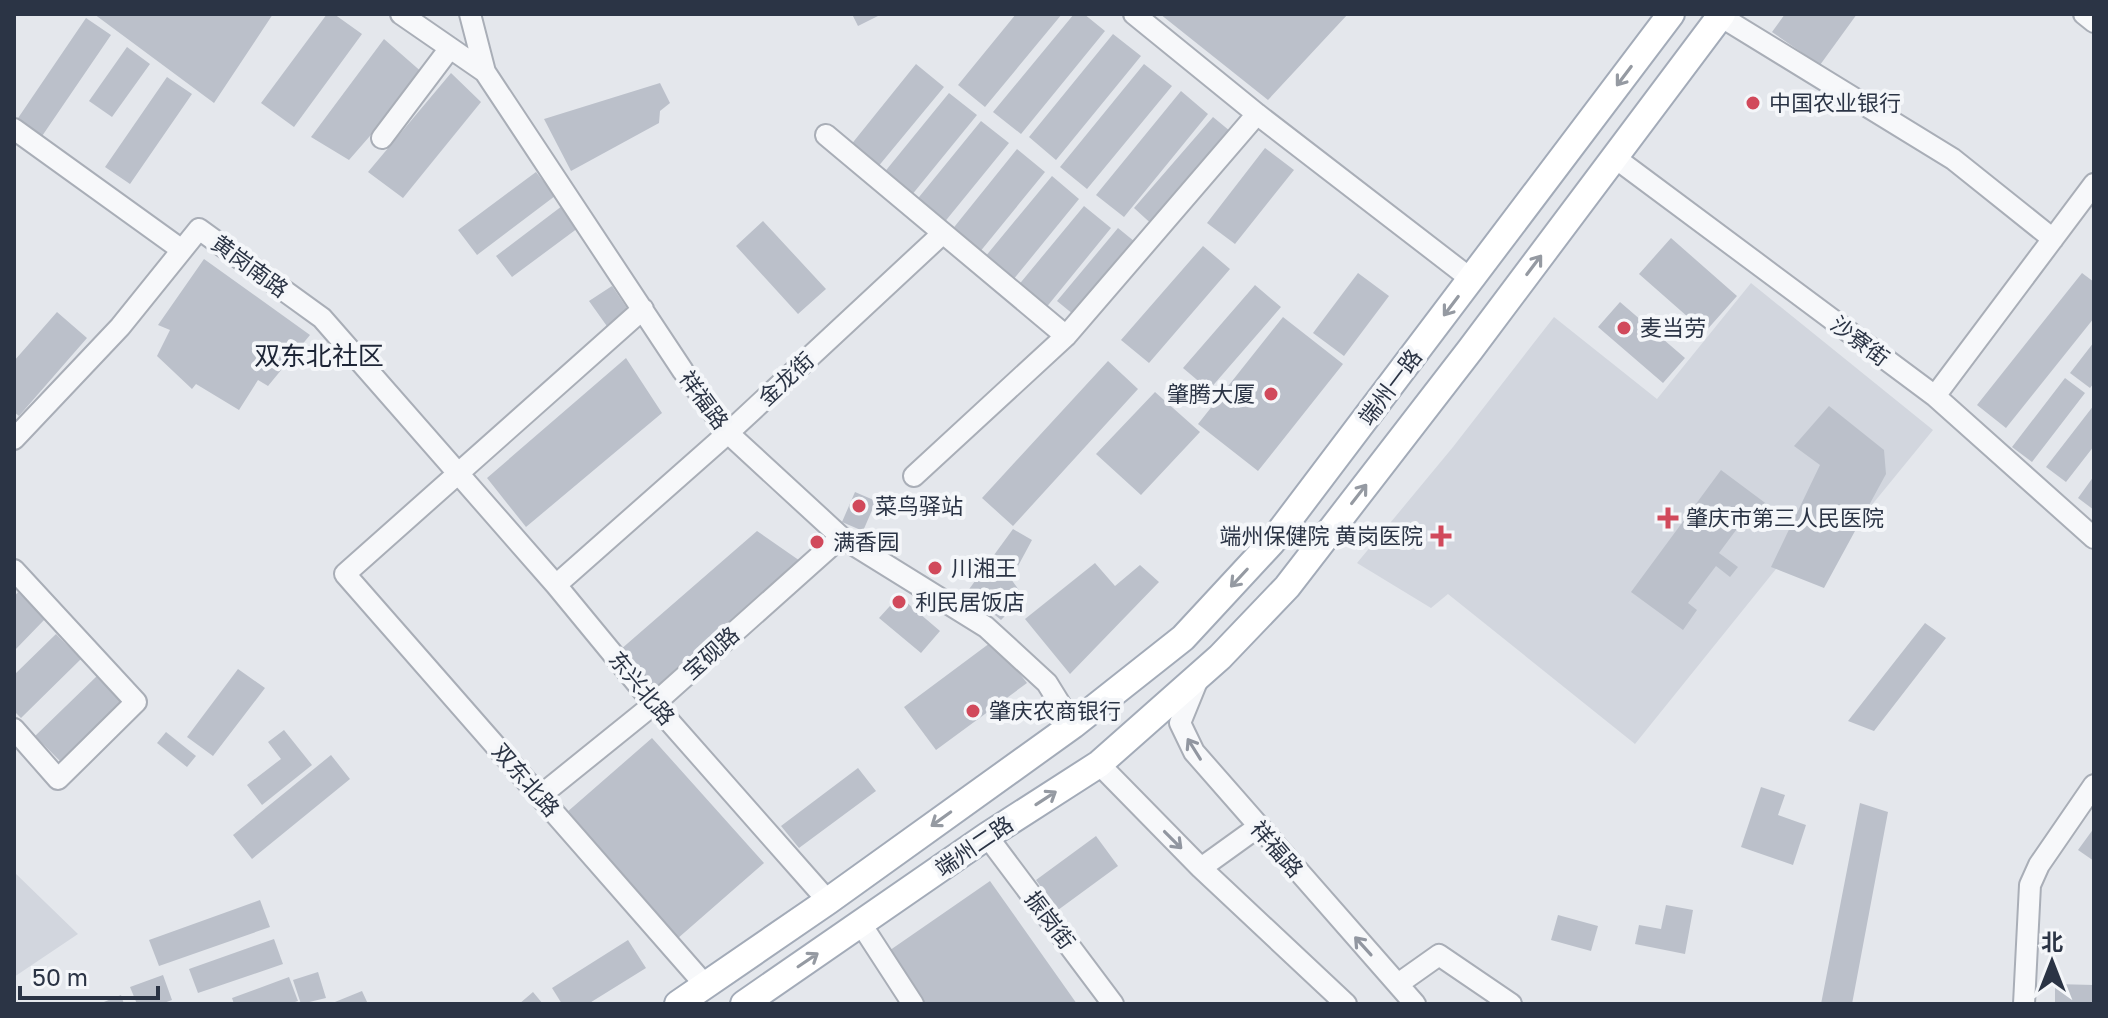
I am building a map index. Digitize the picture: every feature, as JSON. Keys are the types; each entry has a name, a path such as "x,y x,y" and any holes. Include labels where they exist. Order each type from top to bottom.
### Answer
{"main road":[{"name":"端州一路","path":"1073,725 1183,638 1272,542 1671,14"},
{"name":"端州一路","path":"1198,679 1287,587 1470,350 1721,15"},
{"name":"端州二路","path":"744,1004 987,836 1099,764 1198,679"},
{"name":"端州二路","path":"678,1004 828,901 1073,725"}],"street":[{"name":"祥福路","path":"401,14 485,72 683,371 728,433 841,537 986,627 1047,683 1073,725"},
{"path":"470,14 485,72"},
{"path":"1134,14 1257,114 1471,279"},
{"path":"2084,14 2094,22"},
{"path":"1721,15 1953,159 2053,239"},
{"path":"382,138 450,48"},
{"path":"914,476 1066,336 1257,114"},
{"path":"14,129 182,250"},
{"path":"826,135 1066,336"},
{"name":"沙寮街","path":"1614,157 1935,396 2094,538"},
{"path":"1935,396 2094,184"},
{"name":"黄岗南路","path":"14,439 120,327 199,229 322,318 458,474"},
{"name":"金龙街","path":"556,585 728,433 942,234"},
{"path":"458,474 643,309"},
{"name":"双东北路","path":"458,474 345,574 706,986"},
{"name":"东兴北路","path":"458,474 556,585 654,704 828,901"},
{"name":"宝砚路","path":"540,796 654,704 841,537"},
{"path":"14,570 136,702 58,779 14,729"},
{"name":"祥福路","path":"1198,679 1180,723 1194,752 1415,1004"},
{"path":"1099,764 1201,868 1346,1004"},
{"path":"2024,1004 2030,885 2039,865 2094,785"},
{"path":"1201,868 1258,827"},
{"name":"振岗街","path":"987,836 1113,1004"},
{"path":"861,924 913,1004"},
{"path":"1398,984 1439,955 1511,1004"}],"shaded area":[{"name":"肇庆市第三人民医院","path":"1751,283 1933,430 1853,528 1826,507 1635,744 1448,594 1431,608 1357,563 1453,447 1554,317 1657,399"},
{"path":"14,872 78,934 14,977"}],"building":[{"path":"94,14 273,14 214,103"},
{"path":"327,14 334,14 362,34 294,127 261,103"},
{"path":"852,14 882,14 858,26"},
{"path":"1016,14 1062,14 985,107 958,85"},
{"path":"1074,14 1084,14 1105,31 1021,134 993,112"},
{"path":"1160,14 1348,14 1268,100"},
{"path":"1785,14 1857,14 1820,65 1772,32"},
{"path":"86,18 111,35 38,142 14,124"},
{"path":"1113,34 1141,56 1056,160 1029,137"},
{"path":"384,39 424,74 349,160 311,137"},
{"path":"127,47 150,64 112,117 89,101"},
{"path":"916,64 944,87 877,168 850,146"},
{"path":"1144,64 1172,86 1087,189 1060,167"},
{"path":"451,73 481,102 403,198 368,172"},
{"path":"167,77 192,94 130,184 105,167"},
{"path":"660,83 670,103 660,111 659,123 571,171 544,119"},
{"path":"1181,91 1208,114 1124,217 1096,195"},
{"path":"949,93 977,115 911,196 883,174"},
{"path":"1213,117 1236,136 1156,228 1134,208"},
{"path":"981,121 1009,143 943,224 915,202"},
{"path":"1265,148 1294,170 1235,244 1207,223"},
{"path":"1017,149 1045,172 979,253 951,231"},
{"path":"536,172 555,196 477,255 458,230"},
{"path":"1052,176 1079,199 1013,280 985,257"},
{"path":"562,206 578,228 512,277 496,256"},
{"path":"1084,206 1111,228 1045,309 1017,287"},
{"path":"763,221 826,289 798,314 736,246"},
{"path":"1118,228 1140,246 1079,319 1057,301"},
{"path":"1671,238 1737,296 1705,332 1639,274"},
{"path":"1203,246 1230,269 1149,363 1121,340"},
{"path":"204,259 310,335 268,386 258,380 239,410 196,384 192,389 157,356 170,330 158,325"},
{"path":"1358,273 1389,296 1344,356 1313,333"},
{"path":"2082,273 2094,282 2094,318 2006,428 1977,405"},
{"path":"1255,285 1281,307 1209,390 1183,368"},
{"path":"612,286 631,314 609,329 589,301"},
{"path":"1620,302 1685,358 1663,383 1598,327"},
{"path":"57,312 87,338 19,416 14,412 14,361"},
{"name":"肇腾大厦","path":"1283,317 1343,364 1258,471 1198,424"},
{"path":"2094,342 2094,383 2090,388 2070,373"},
{"path":"626,358 662,413 526,527 487,478"},
{"path":"1108,361 1138,389 1013,526 982,498"},
{"path":"2065,378 2085,393 2032,462 2012,447"},
{"path":"1155,392 1200,432 1141,495 1096,454"},
{"path":"2094,405 2094,446 2066,482 2046,467"},
{"path":"1829,406 1884,450 1886,474 1824,588 1771,567 1820,465 1794,446"},
{"path":"1721,470 1772,508 1760,523 1748,514 1719,553 1738,567 1730,577 1716,566 1688,603 1697,610 1683,630 1631,592"},
{"path":"2094,476 2094,510 2078,498"},
{"path":"855,492 876,501 863,531 842,522"},
{"path":"1013,529 1032,540 1011,579 1024,597 1001,620 967,592"},
{"path":"757,531 803,563 657,691 620,650"},
{"path":"1095,563 1115,586 1140,565 1159,582 1070,674 1025,619"},
{"path":"18,592 46,618 14,651 14,597"},
{"path":"899,596 940,631 921,653 879,618"},
{"path":"1925,623 1946,638 1874,731 1848,721"},
{"path":"56,634 81,659 21,718 14,711 14,675"},
{"path":"994,640 1027,683 936,750 904,707"},
{"path":"238,669 265,688 213,756 187,737"},
{"path":"97,676 123,703 61,762 35,736"},
{"path":"284,730 312,765 262,805 247,785 281,759 268,742"},
{"path":"166,732 196,756 187,767 157,743"},
{"path":"652,738 764,863 677,939 566,813"},
{"path":"331,755 350,779 252,859 233,835"},
{"path":"858,768 876,791 799,848 781,826"},
{"path":"1761,787 1785,795 1778,815 1806,825 1793,865 1741,847"},
{"path":"1860,803 1888,812 1852,1004 1821,1004"},
{"path":"2094,828 2094,861 2078,850"},
{"path":"1096,836 1118,866 1058,910 1036,880"},
{"path":"990,881 1077,1004 917,1004 883,955"},
{"path":"260,900 270,927 159,966 149,940"},
{"path":"1666,905 1693,910 1685,954 1635,944 1639,925 1661,929"},
{"path":"1558,915 1598,926 1591,951 1551,940"},
{"path":"274,939 283,964 198,993 189,969"},
{"path":"628,940 646,968 588,1004 562,1004 552,988"},
{"path":"318,972 326,998 301,1004 293,980"},
{"path":"163,975 172,1000 161,1004 137,1004 130,987"},
{"path":"289,977 298,1001 289,1004 234,1004 232,998"},
{"path":"2055,984 2094,985 2094,1004 2055,1004"},
{"path":"362,991 368,1004 330,1004"},
{"path":"533,992 543,1004 519,1004"},
{"path":"121,995 124,1004 99,1004"}],"place":[{"name":"中国农业银行","path":"1753,103"},
{"name":"麦当劳","path":"1624,328"},
{"name":"肇腾大厦","path":"1271,394"},
{"name":"菜鸟驿站","path":"859,506"},
{"name":"肇庆市第三人民医院","path":"1668,518"},
{"name":"端州保健院 黄岗医院","path":"1441,536"},
{"name":"满香园","path":"817,542"},
{"name":"川湘王","path":"935,568"},
{"name":"利民居饭店","path":"899,602"},
{"name":"肇庆农商银行","path":"973,711"}],"district":[{"name":"双东北社区","path":"319,356"}]}
